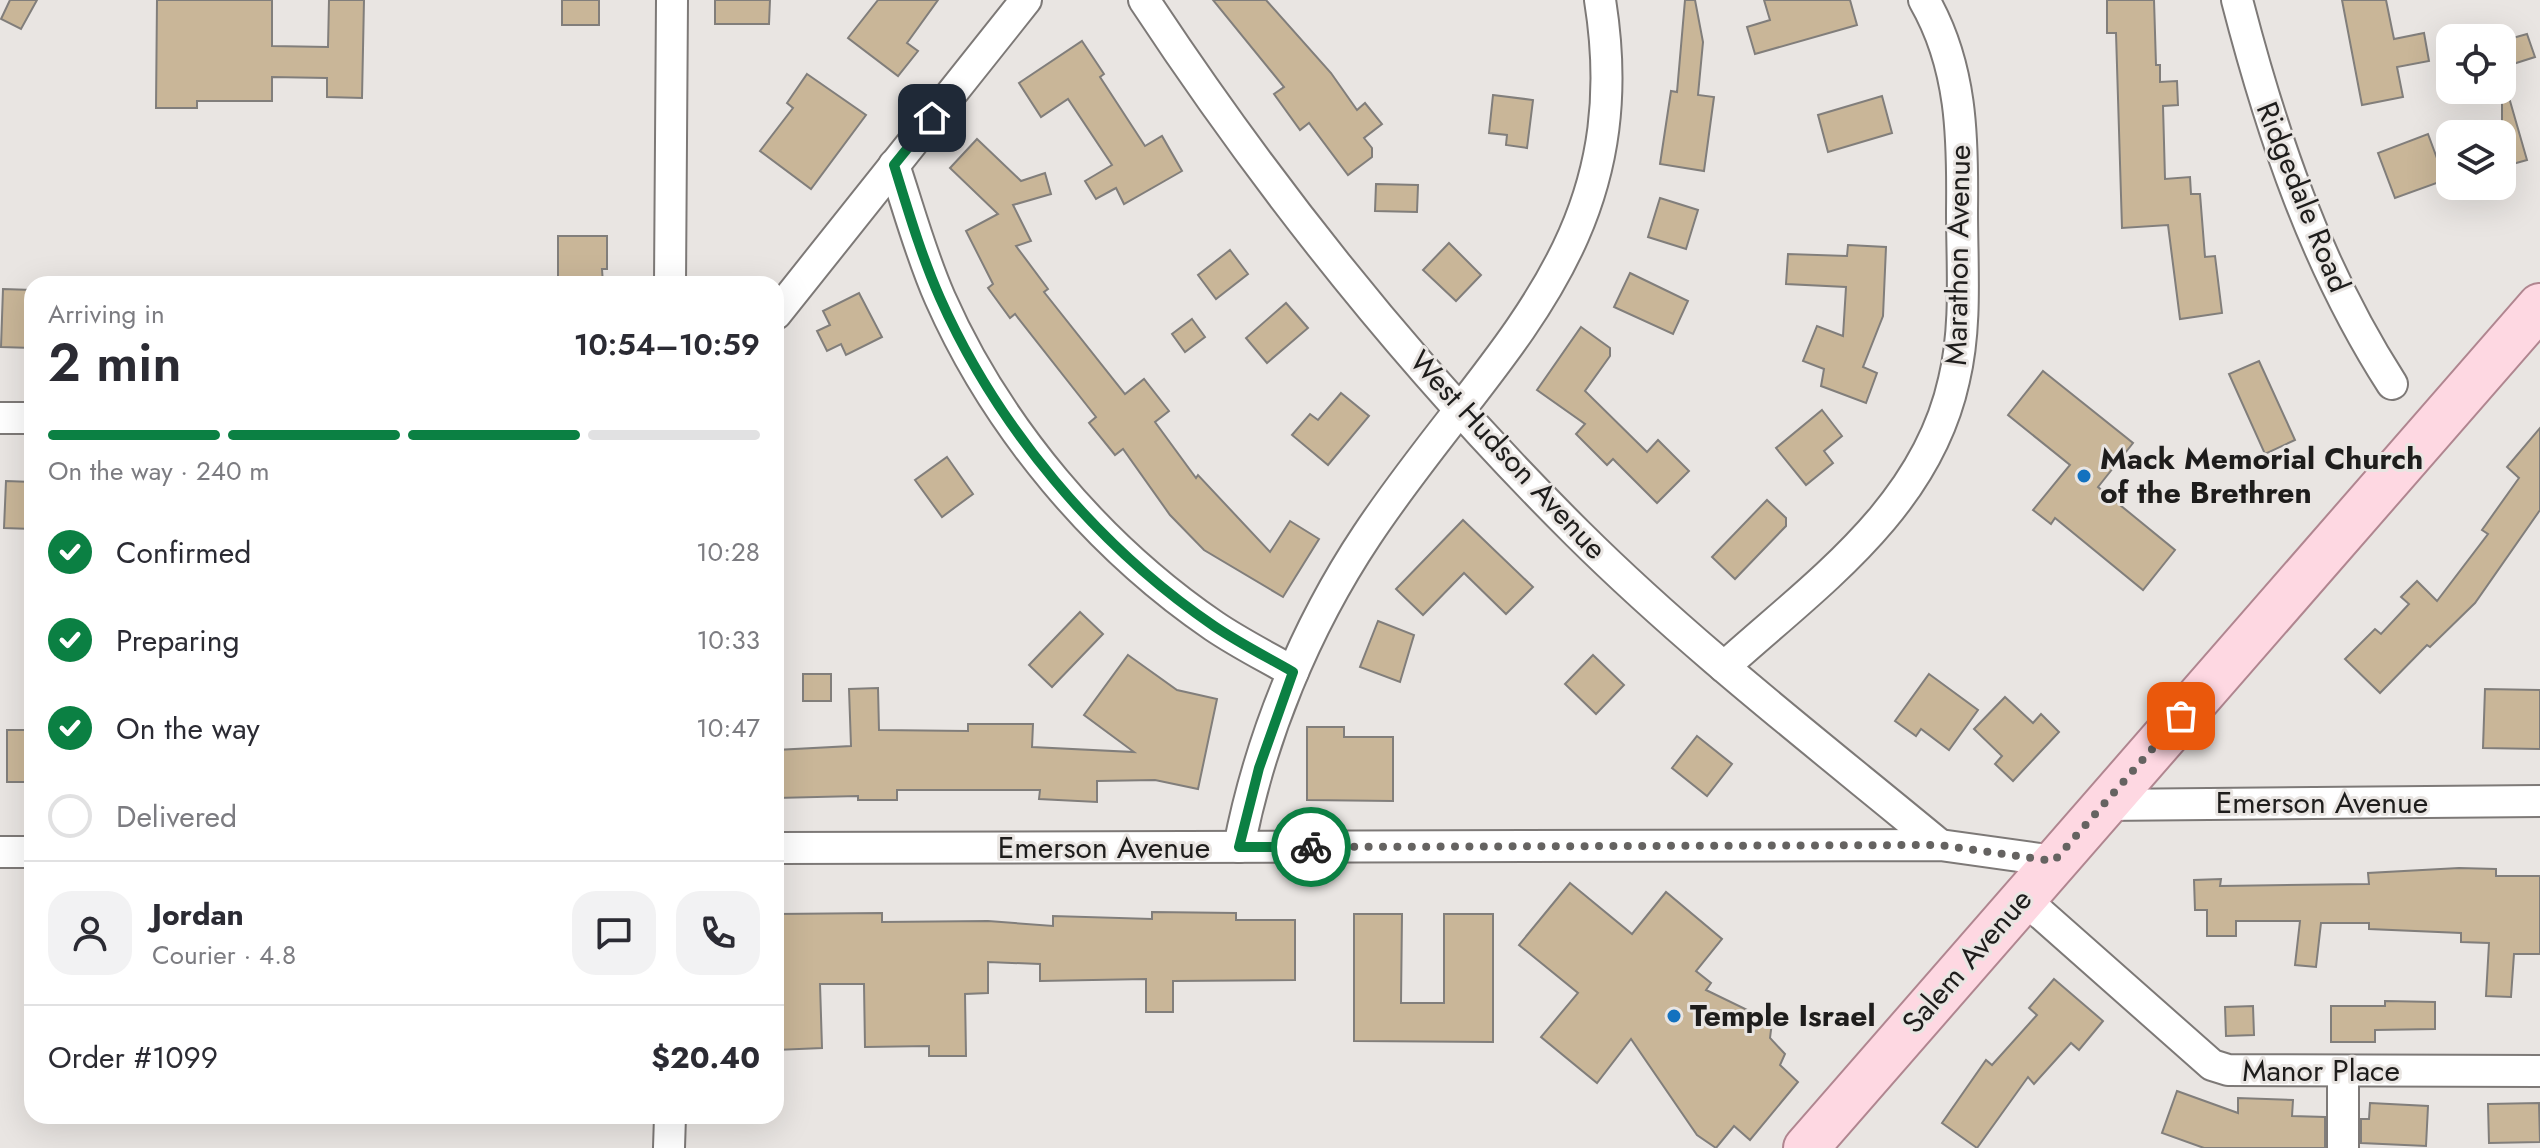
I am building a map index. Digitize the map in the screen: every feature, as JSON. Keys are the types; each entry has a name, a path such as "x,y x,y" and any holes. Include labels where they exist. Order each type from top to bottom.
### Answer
{"main road":[{"name":"Salem Avenue","path":"1806,1148 2540,306"}],"street":[{"path":"670,276 672,0"},
{"path":"784,304 1026,0"},
{"name":"West Hudson Avenue","path":"1144,0 1257,162 1359,292 1578,534 1724,667 1940,845"},
{"path":"1239,847 1259,768 1293,672 1322,611 1365,538 1524,328 1555,276 1582,217 1598,158 1607,83 1600,0"},
{"name":"Marathon Avenue","path":"1724,667 1873,532 1904,494 1929,452 1947,407 1955,379 1961,327 1960,116 1948,50 1924,0"},
{"name":"Ridgedale Road","path":"2237,0 2262,96 2297,199 2325,265 2392,384"},
{"path":"894,165 927,265 947,312 980,374 1013,425 1064,491 1111,541 1161,586 1215,627 1293,672"},
{"path":"0,418 24,418"},
{"name":"Emerson Avenue","path":"2103,805 2540,801"},
{"name":"Emerson Avenue","path":"784,848 1940,845 2054,861"},
{"path":"0,852 24,852"},
{"name":"Manor Place","path":"2022,897 2212,1065 2228,1070 2540,1071"},
{"path":"2343,1072 2343,1148"},
{"path":"669,1148 670,1124"}],"building":[{"path":"10,0 37,0 21,29 1,19"},
{"path":"157,0 272,0 272,46 328,47 329,0 364,0 362,98 327,97 327,78 272,77 272,101 197,101 197,108 156,108"},
{"path":"562,0 599,0 599,25 562,25"},
{"path":"715,0 770,0 769,24 715,24"},
{"path":"878,0 938,0 907,43 918,51 898,76 848,38"},
{"path":"1213,0 1266,0 1331,73 1357,110 1365,103 1382,124 1364,138 1372,148 1372,157 1348,175 1309,123 1300,130 1274,94 1284,87"},
{"path":"1685,0 1695,0 1703,42 1698,95 1714,97 1704,171 1660,164 1671,91 1677,92"},
{"path":"1764,0 1850,0 1857,25 1755,54 1747,27 1770,20"},
{"path":"2107,0 2154,0 2156,65 2160,65 2160,82 2177,81 2178,105 2163,106 2165,179 2190,177 2191,194 2200,194 2205,257 2215,256 2222,313 2180,319 2168,225 2122,228 2116,33 2107,33"},
{"path":"2342,0 2386,0 2394,39 2424,33 2429,61 2397,67 2403,97 2362,105"},
{"path":"2527,34 2535,57 2516,63 2516,37"},
{"path":"1082,41 1104,74 1100,77 1145,146 1162,136 1182,171 1124,204 1116,188 1096,199 1085,181 1112,165 1068,99 1041,117 1019,83"},
{"path":"807,74 866,115 811,189 760,151 793,108 787,103"},
{"path":"1493,95 1533,100 1527,148 1506,145 1507,135 1489,133"},
{"path":"1882,96 1892,133 1828,152 1818,115"},
{"path":"2502,104 2511,104 2515,120 2502,120"},
{"path":"2516,122 2527,160 2516,163"},
{"path":"2428,134 2436,156 2436,183 2395,198 2378,153"},
{"path":"977,139 1021,181 1045,173 1051,194 1013,205 1031,241 1016,246 1048,289 1044,292 1125,394 1144,379 1169,411 1155,422 1196,478 1198,475 1270,552 1290,521 1319,539 1283,597 1204,550 1170,515 1123,449 1115,455 1089,423 1096,417 1015,314 1010,318 988,288 993,284 966,231 998,214 950,168"},
{"path":"1376,184 1418,185 1417,212 1375,211"},
{"path":"1660,198 1698,210 1686,249 1648,237"},
{"path":"558,236 607,236 607,269 602,269 602,276 558,276"},
{"path":"1449,243 1481,275 1456,301 1423,270"},
{"path":"1848,245 1886,247 1883,316 1863,367 1877,373 1866,403 1821,386 1824,369 1803,361 1817,326 1843,336 1846,287 1786,284 1788,254 1847,256"},
{"path":"1230,250 1248,274 1216,299 1198,275"},
{"path":"1630,273 1688,301 1673,334 1614,307"},
{"path":"3,289 24,290 24,348 1,347"},
{"path":"859,293 882,337 846,355 841,344 827,351 817,331 830,325 823,311"},
{"path":"1286,303 1308,328 1267,363 1246,338"},
{"path":"1192,319 1205,337 1185,352 1172,334"},
{"path":"1581,327 1610,348 1610,356 1585,391 1647,452 1658,440 1689,471 1657,503 1613,459 1607,465 1576,434 1585,424 1537,390"},
{"path":"2259,361 2295,440 2265,454 2229,374"},
{"name":"Mack Memorial Church of the Brethren","path":"2043,371 2133,443 2098,487 2175,550 2143,590 2055,518 2051,524 2033,510 2070,465 2008,415"},
{"path":"1341,393 1369,416 1328,465 1292,435 1310,414 1318,420"},
{"path":"1822,410 1842,436 1824,451 1833,463 1806,485 1776,448"},
{"path":"2540,428 2540,510 2475,603 2430,647 2427,645 2380,693 2345,659 2375,629 2381,634 2409,604 2401,597 2417,581 2437,601 2488,534 2482,530 2519,478 2507,467"},
{"path":"947,457 973,494 942,517 915,480"},
{"path":"6,481 24,482 24,529 4,528"},
{"path":"1767,500 1786,518 1786,526 1735,579 1712,557"},
{"path":"1463,520 1533,587 1506,614 1464,573 1423,615 1396,589"},
{"path":"1080,612 1103,634 1052,687 1029,665"},
{"path":"1378,621 1414,635 1400,682 1360,667"},
{"path":"1128,655 1177,690 1217,699 1198,789 1155,780 1097,781 1097,802 1039,799 1040,790 897,790 897,800 858,800 858,796 784,798 784,750 851,746 849,689 878,688 879,730 968,731 968,724 1033,724 1032,747 1134,752 1084,715"},
{"path":"1593,655 1624,685 1596,714 1565,684"},
{"path":"803,674 831,674 831,701 803,701"},
{"path":"1929,674 1978,710 1949,750 1921,729 1916,736 1895,721"},
{"path":"2485,689 2540,690 2540,749 2483,748"},
{"path":"2005,697 2033,723 2041,714 2059,732 2013,781 1995,764 2002,756 1974,729"},
{"path":"1307,727 1344,727 1344,737 1393,737 1393,801 1307,800"},
{"path":"7,730 24,730 24,782 7,782"},
{"path":"1697,736 1732,764 1707,796 1672,768"},
{"path":"2496,869 2496,876 2540,876 2540,954 2514,954 2511,997 2486,996 2489,943 2461,942 2461,933 2369,929 2369,923 2321,923 2316,967 2295,965 2300,921 2236,921 2236,936 2207,936 2207,910 2195,910 2194,880 2221,879 2220,886 2369,884 2368,873"},
{"name":"Temple Israel","path":"1570,883 1632,934 1666,892 1722,939 1696,971 1711,983 1706,990 1772,1022 1770,1038 1785,1054 1780,1065 1798,1082 1750,1140 1734,1126 1716,1148 1697,1135 1631,1039 1597,1083 1541,1037 1578,993 1519,945"},
{"path":"1152,912 1236,913 1236,920 1295,920 1295,980 1173,981 1173,1012 1146,1012 1146,979 1040,981 1040,964 988,962 988,993 965,994 966,1056 929,1056 929,1046 865,1047 864,984 820,984 822,1048 784,1050 784,914 882,913 882,922 988,921 1053,926 1053,916 1152,919"},
{"path":"1354,914 1402,914 1401,1003 1444,1003 1444,914 1493,914 1493,1042 1354,1041"},
{"path":"2054,979 2103,1021 2079,1050 2071,1043 2034,1084 2028,1077 1977,1148 1942,1123 1986,1060 1992,1065 2037,1015 2029,1008"},
{"path":"2385,1001 2435,1002 2435,1029 2375,1030 2375,1042 2331,1042 2331,1006 2385,1006"},
{"path":"2253,1006 2254,1035 2226,1036 2225,1007"},
{"path":"2177,1091 2238,1113 2238,1098 2293,1100 2292,1116 2325,1117 2325,1148 2204,1148 2162,1133"},
{"path":"2370,1103 2428,1106 2426,1146 2361,1143 2361,1119 2369,1119"},
{"path":"2539,1103 2540,1142 2489,1143 2488,1104"}],"way so far":[{"path":"1311,847 1940,845 2054,861 2181,716"}],"place":[{"name":"Mack Memorial Church of the Brethren","path":"2084,476"},
{"name":"Temple Israel","path":"1674,1016"}],"route":[{"path":"932,118 894,165 941,300 980,374 1013,425 1064,491 1111,541 1161,586 1215,627 1293,672 1259,768 1239,847 1311,847"}]}
